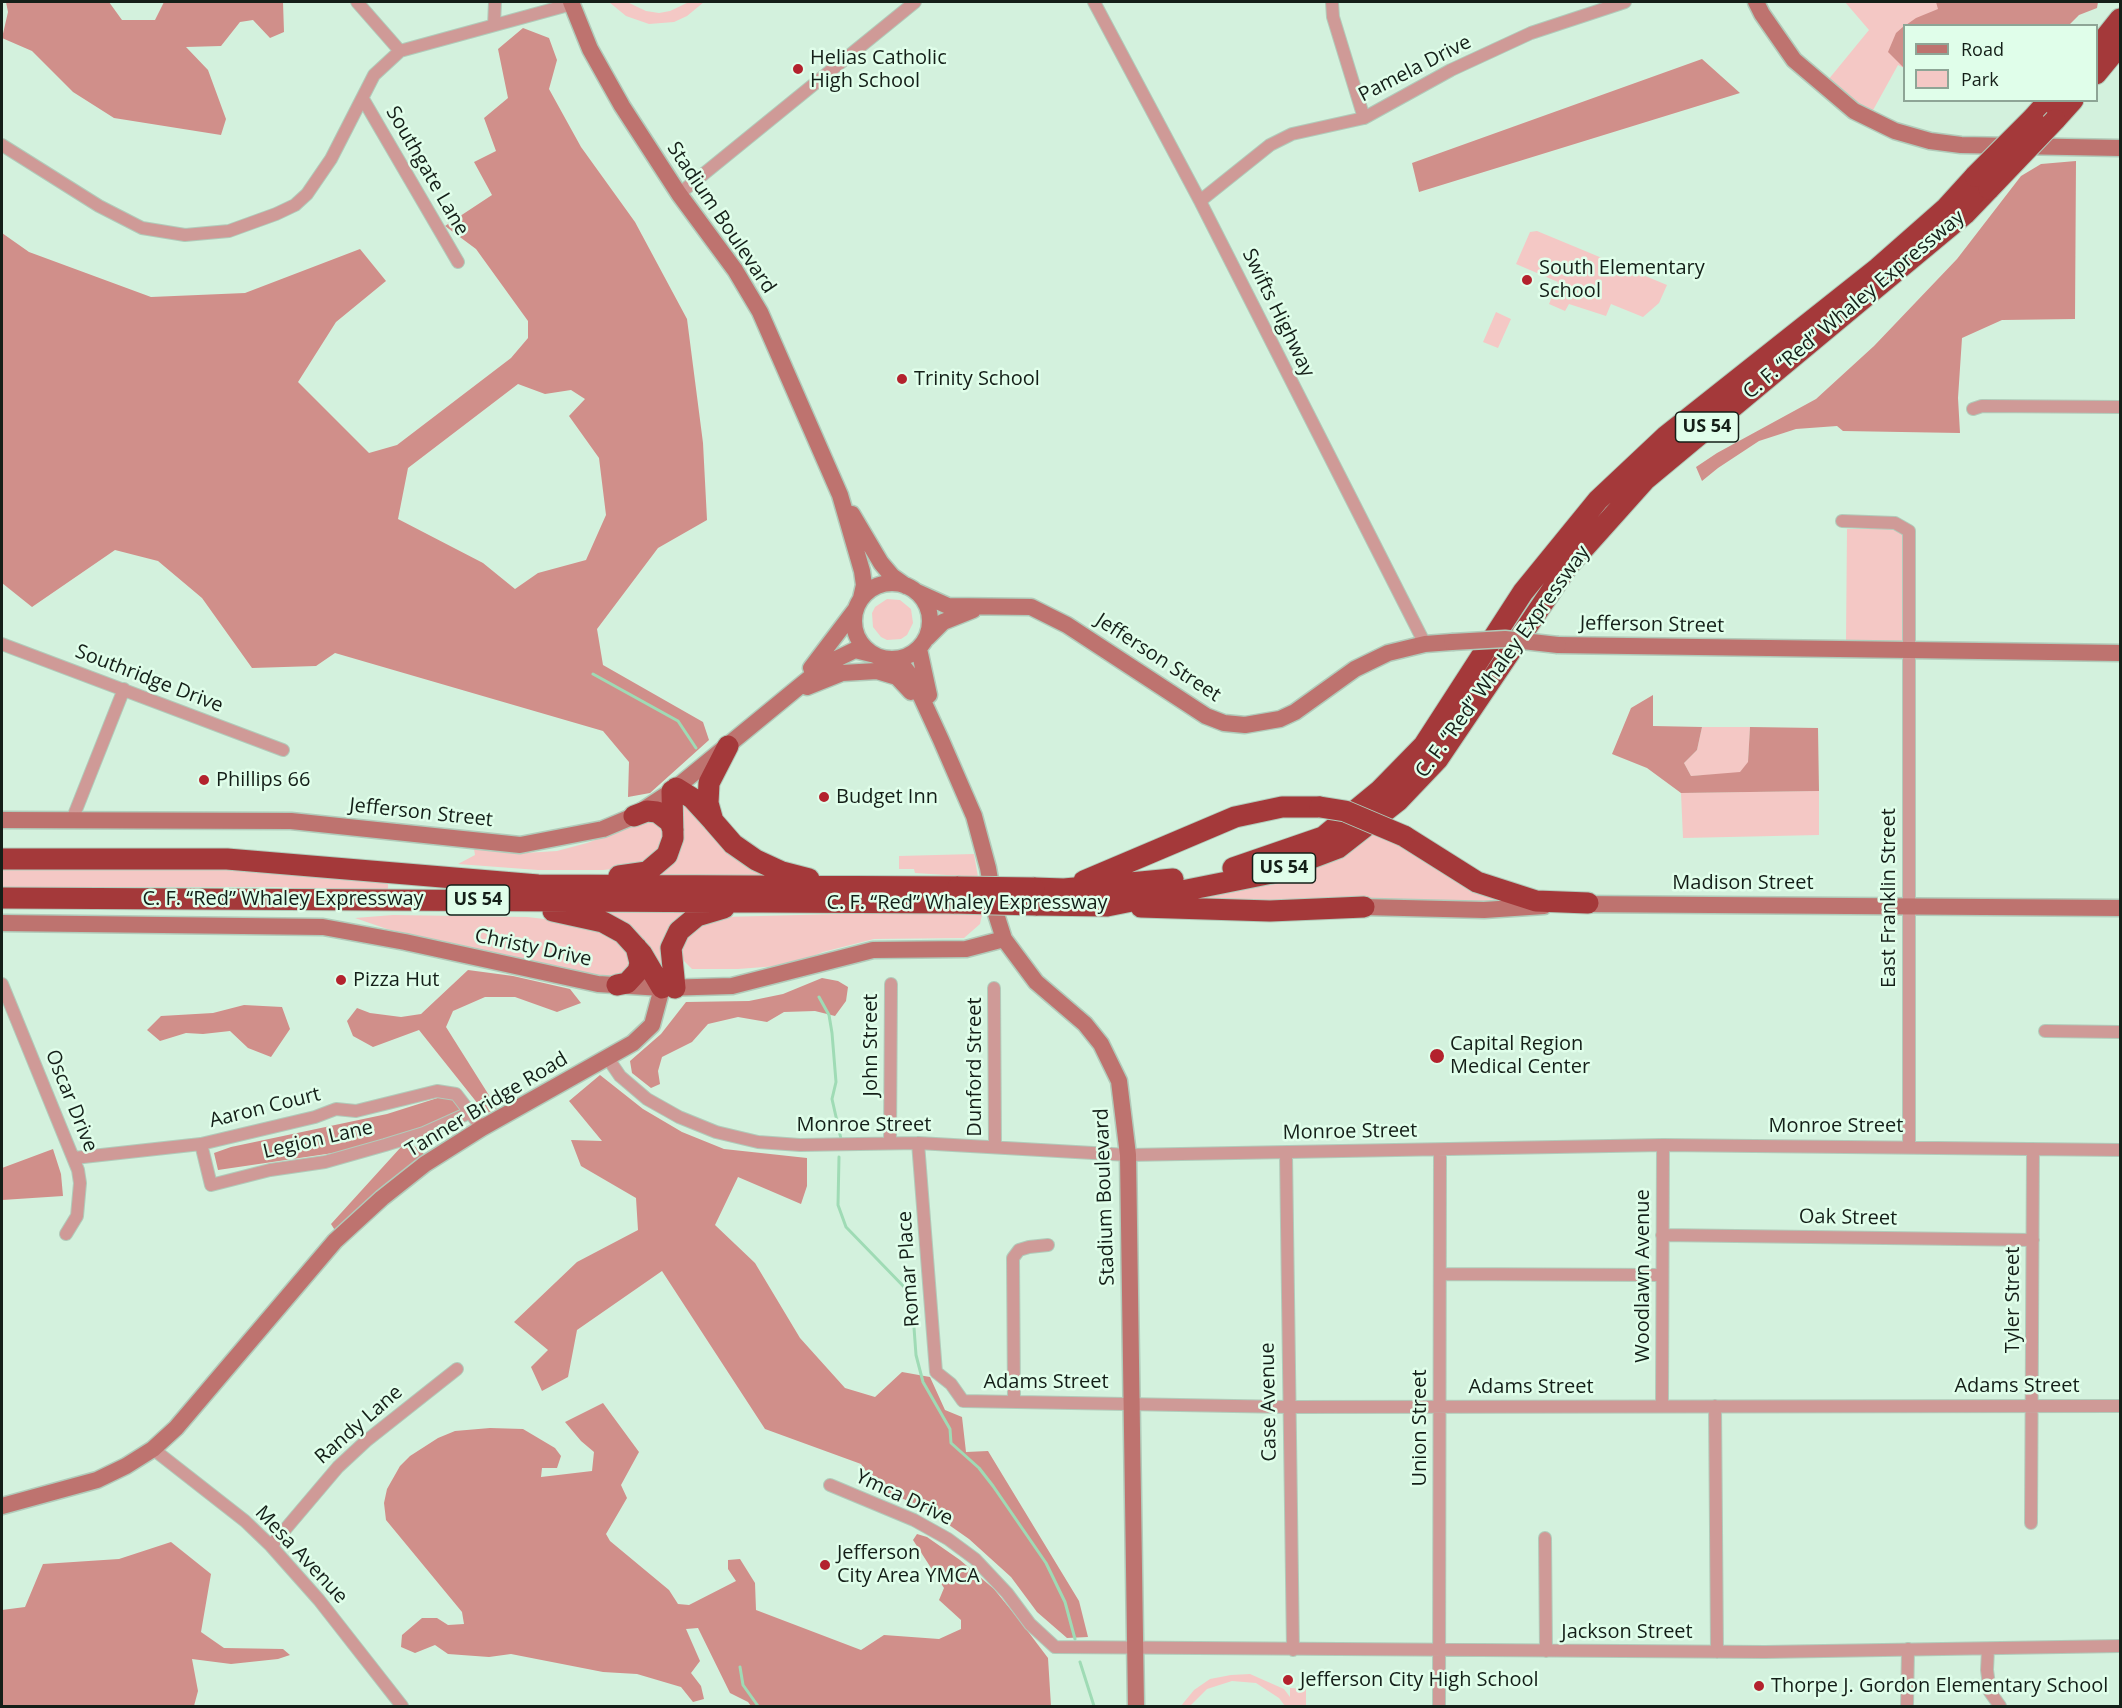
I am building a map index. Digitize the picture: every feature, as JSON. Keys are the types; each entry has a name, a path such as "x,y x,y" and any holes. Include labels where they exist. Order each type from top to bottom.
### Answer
{"highway":[{"path":"2098,48 2121,19"},
{"path":"2098,73 2121,45"},
{"name":"C. F. “Red” Whaley Expressway","path":"2,898 748,902 956,895 1035,896 1107,906 1272,873 1338,848 1398,801 1438,759 1568,566 1645,480 1965,214 1982,182 2033,118 2069,102"},
{"name":"C. F. “Red” Whaley Expressway","path":"1035,896 1064,889 1161,882 1247,865 1323,837 1380,790 1424,746 1523,592 1598,500 1666,436 1878,268 1945,209 1982,182 2052,110"},
{"path":"713,821 708,803 709,783 728,746"},
{"path":"538,885 647,872 667,855 672,844 674,790 692,798 733,844 768,867 801,878 860,887"},
{"path":"1064,889 1154,854 1235,817 1282,807 1320,807 1345,811 1404,836 1477,882 1536,901 1588,903"},
{"path":"634,816 647,811 657,812 670,822 673,830"},
{"name":"C. F. “Red” Whaley Expressway","path":"2,859 227,859 538,885 860,887 956,895"},
{"path":"478,900 574,914 603,922 635,944 669,988"},
{"path":"669,988 671,948 678,932 697,916 748,902"},
{"path":"1107,906 1270,911 1364,907"},
{"path":"617,985 627,983 638,971 640,954 635,944"}],"street":[{"path":"357,2 400,51"},
{"path":"494,25 495,2"},
{"path":"679,194 915,2"},
{"name":"Swifts Highway","path":"1094,2 1200,201 1425,644"},
{"path":"1332,2 1332,16 1364,118"},
{"name":"Pamela Drive","path":"1200,201 1270,145 1292,134 1364,118 1451,70 1531,33 1625,2"},
{"path":"1756,2 1794,60 1836,98 1865,118 1895,131 1930,141 2019,147 2121,148"},
{"path":"2,145 99,206 142,228 186,235 229,231 276,214 295,205 308,194 331,159 374,75 400,51 572,3"},
{"name":"Stadium Boulevard","path":"572,3 590,49 622,106 679,194 735,270 760,312 840,495"},
{"name":"Southgate Lane","path":"363,99 458,262"},
{"path":"1973,409 1982,406 2121,407"},
{"path":"840,495 881,563 892,576 912,589 925,602 930,614 922,644 941,740"},
{"path":"840,495 864,585 853,622 856,635 862,646 877,656 903,666 908,672 941,740"},
{"name":"East Franklin Street","path":"1842,520 1895,523 1909,531 1909,1146"},
{"path":"789,694 858,604 881,584 912,589"},
{"name":"Jefferson Street","path":"912,589 948,606 1014,605 1040,612 1067,625 1206,716 1224,723 1245,725 1272,721 1295,712 1355,669 1388,653 1425,644 1505,639 1558,645 2121,653"},
{"path":"789,694 841,655 855,650 896,660 908,656 946,621 985,606"},
{"name":"Southridge Drive","path":"2,644 283,750"},
{"path":"789,694 842,673 887,673 897,677 907,687 931,719"},
{"path":"72,820 124,689"},
{"name":"Jefferson Street","path":"2,820 291,821 520,844 603,829 634,816 674,790 789,694"},
{"name":"Stadium Boulevard","path":"941,740 974,816 988,868 996,914 1004,939 1036,982 1085,1024 1105,1052 1119,1081 1128,1155 1133,1649 1136,1707"},
{"name":"Madison Street","path":"1364,907 1484,910 1588,903 1909,908 2121,908"},
{"name":"Christy Drive","path":"2,923 323,927 405,942 598,984 669,988"},
{"path":"669,988 732,986 784,975 873,950 966,949 1004,939"},
{"name":"Oscar Drive","path":"2,984 74,1158 80,1183 79,1202 73,1226 66,1234"},
{"name":"John Street","path":"890,1143 891,984"},
{"name":"Tanner Bridge Road","path":"2,1506 97,1480 153,1449 176,1428 336,1241 382,1198 426,1164 482,1128 633,1043 651,1025 669,988"},
{"name":"Dunford Street","path":"994,988 996,1147"},
{"path":"2045,1031 2121,1032"},
{"name":"Monroe Street","path":"607,1057 620,1076 647,1099 716,1132 758,1142 789,1144 918,1143 1128,1155 1286,1154 1663,1145 2121,1150"},
{"name":"Aaron Court","path":"74,1158 201,1144 315,1117 336,1109 356,1111 437,1091 456,1094 482,1128"},
{"name":"Legion Lane","path":"201,1144 211,1185 270,1170 325,1162 424,1133 471,1112"},
{"name":"Romar Place","path":"918,1143 936,1372 951,1384"},
{"name":"Woodlawn Avenue","path":"1662,1406 1663,1145"},
{"name":"Tyler Street","path":"2031,1523 2033,1149"},
{"name":"Union Street","path":"1439,1707 1440,1150"},
{"name":"Case Avenue","path":"1286,1154 1293,1650"},
{"name":"Oak Street","path":"1662,1235 2032,1240"},
{"path":"1014,1401 1013,1258 1019,1250 1048,1245"},
{"path":"1440,1274 1662,1275"},
{"name":"Randy Lane","path":"271,1546 338,1467 366,1441 458,1369"},
{"name":"Adams Street","path":"951,1384 963,1401 1132,1402 1288,1407 2121,1406"},
{"path":"1715,1406 1717,1652"},
{"name":"Mesa Avenue","path":"153,1449 245,1521 271,1546 319,1600 402,1707"},
{"name":"Ymca Drive","path":"830,1485 914,1520 948,1539 975,1559 1007,1593 1030,1624 1055,1647 1133,1649"},
{"path":"1545,1538 1546,1651"},
{"name":"Jackson Street","path":"1133,1649 1717,1652 2121,1646"},
{"path":"1907,1707 1908,1649"},
{"path":"1988,1649 1987,1670 1990,1692 2000,1707"}],"green space":[{"path":"609,2 627,2 646,11 659,13 670,11 689,2 704,2 687,16 674,22 649,24 626,16"},
{"path":"1845,2 2068,2 2043,24 1903,24 1903,68 1898,65 1872,112 1846,97 1828,80 1869,30"},
{"path":"1537,231 1667,285 1659,303 1643,317 1611,304 1606,316 1569,304 1565,311 1549,304 1558,282 1516,264 1530,232"},
{"path":"1496,312 1511,319 1498,348 1483,342"},
{"path":"1847,529 1895,529 1904,535 1905,638 1901,642 1846,641"},
{"path":"887,599 900,600 911,609 913,623 907,635 901,639 887,640 881,637 873,627 872,613 875,607"},
{"path":"1702,727 1750,727 1748,763 1740,773 1691,776 1684,763 1697,750"},
{"path":"1819,791 1819,835 1683,838 1681,793"},
{"path":"679,800 762,876 662,876 659,873"},
{"path":"651,819 663,830 665,839 654,858 633,867 603,870 538,870 458,864 475,855 474,849 525,853 557,851 587,843"},
{"path":"1380,829 1515,905 1190,902 1278,880"},
{"path":"974,854 978,877 915,873 914,869 899,869 899,856"},
{"path":"2,864 240,866 388,879 388,893 276,887 2,887"},
{"path":"951,911 982,915 980,924 964,938 874,939 823,952 791,965 738,969 692,969 684,961 681,951 684,940 702,923 723,917"},
{"path":"694,912 663,970 602,913"},
{"path":"393,915 527,917 562,921 620,936 634,967 618,979 583,974 387,929 355,918"},
{"path":"1250,1674 1284,1689 1290,1697 1290,1688 1306,1689 1306,1706 1285,1706 1279,1698 1256,1683 1232,1681 1207,1689 1190,1706 1181,1706 1194,1690 1210,1679"}],"shaded area":[{"path":"6,2 109,2 122,20 155,20 164,2 283,2 284,32 270,38 253,20 240,22 221,46 186,47 208,70 226,119 221,135 114,118 73,92 32,51 2,38 8,12"},
{"path":"1936,2 2098,2 2097,8 2079,15 2070,24 1907,24 1938,9"},
{"path":"1903,27 1903,67 1888,52 1896,33"},
{"path":"523,28 549,38 557,60 549,89 581,147 635,222 687,319 703,443 707,520 658,548 597,629 603,665 703,722 709,740 650,793 628,797 629,762 603,731 335,653 316,666 252,668 202,598 158,561 115,550 32,607 2,583 2,233 29,252 151,297 245,293 360,249 386,281 336,322 298,382 369,453 397,445 511,358 528,338 528,321 476,249 445,226 492,195 474,162 496,151 484,118 508,98 498,49","holes":["518,384 545,394 571,390 585,399 569,416 599,458 606,515 586,560 538,573 515,589 483,563 398,519 408,468"]},
{"path":"1702,59 1740,93 1419,192 1412,163"},
{"path":"2076,161 2075,319 2002,320 1962,338 1958,398 1960,433 1843,431 1837,426 1796,429 1759,441 1702,481 1696,467 1717,453 1816,399 1874,346 1957,259 2021,176 2041,164"},
{"path":"1653,695 1653,726 1702,727 1697,750 1684,763 1691,776 1740,772 1748,762 1750,727 1818,728 1819,791 1681,793 1647,768 1612,754 1631,708"},
{"path":"468,970 513,976 570,989 581,1003 557,1012 515,997 485,997 453,1011 446,1027 497,1108 486,1114 419,1030 373,1047 353,1036 347,1021 357,1008 370,1013 401,1017 421,1014"},
{"path":"822,978 838,981 848,987 846,1001 835,1016 815,1011 784,1012 767,1022 738,1017 708,1024 692,1042 662,1057 658,1071 660,1084 651,1088 632,1073 630,1061 661,1034 686,1002 749,1001 783,994"},
{"path":"244,1005 282,1007 290,1029 271,1057 248,1048 230,1031 186,1033 160,1041 147,1030 161,1016 213,1013"},
{"path":"600,1075 643,1109 682,1132 724,1149 807,1158 807,1186 801,1204 738,1177 715,1225 755,1263 800,1338 845,1388 875,1397 902,1372 930,1377 945,1410 962,1417 966,1452 988,1451 1079,1601 1088,1637 1067,1638 1037,1612 1011,1577 969,1539 922,1506 879,1490 861,1464 765,1429 662,1271 577,1330 568,1377 542,1391 531,1367 548,1350 514,1322 577,1262 638,1230 636,1198 581,1166 571,1140 602,1141 569,1101"},
{"path":"447,1095 458,1099 460,1110 433,1124 340,1152 218,1170 214,1153 231,1147 387,1114"},
{"path":"412,1144 424,1154 336,1232 331,1224 401,1147"},
{"path":"53,1149 61,1174 63,1196 2,1200 2,1168"},
{"path":"603,1403 639,1452 621,1485 627,1498 606,1534 610,1541 669,1590 678,1604 689,1605 736,1581 728,1569 728,1560 740,1559 755,1583 756,1610 861,1650 884,1635 939,1639 961,1629 961,1620 939,1600 944,1588 913,1540 917,1534 927,1537 960,1560 994,1589 1020,1621 1048,1658 1051,1706 751,1706 748,1702 730,1693 698,1628 686,1629 700,1661 691,1673 701,1686 704,1699 693,1702 681,1687 637,1674 603,1672 511,1654 489,1657 448,1654 435,1645 415,1653 401,1647 402,1635 422,1618 437,1618 448,1625 464,1624 462,1612 386,1520 384,1503 387,1489 400,1466 410,1456 438,1438 455,1431 490,1428 523,1429 555,1448 561,1456 557,1468 542,1468 541,1477 592,1471 594,1452 565,1422"},
{"path":"171,1542 211,1574 201,1632 224,1648 283,1649 290,1655 278,1659 231,1664 192,1659 198,1691 194,1706 2,1706 2,1610 25,1607 43,1564 119,1559"}],"waterway":[{"path":"593,674 678,721 696,748"},
{"path":"819,997 829,1015 832,1033 836,1082 832,1099 841,1139"},
{"path":"839,1157 838,1205 846,1227 908,1291 913,1314 916,1355 923,1382 950,1429 951,1443 979,1468 1046,1563 1065,1602 1075,1639"},
{"path":"1080,1662 1094,1706"},
{"path":"740,1667 743,1685 758,1706"}],"place":[{"name":"Helias Catholic High School","path":"798,69"},
{"name":"South Elementary School","path":"1527,280"},
{"name":"Trinity School","path":"902,379"},
{"name":"Phillips 66","path":"204,780"},
{"name":"Budget Inn","path":"824,797"},
{"name":"Pizza Hut","path":"341,980"},
{"name":"Capital Region Medical Center","path":"1437,1056"},
{"name":"Jefferson City Area YMCA","path":"825,1565"},
{"name":"Jefferson City High School","path":"1288,1680"},
{"name":"Thorpe J. Gordon Elementary School","path":"1759,1686"}]}
